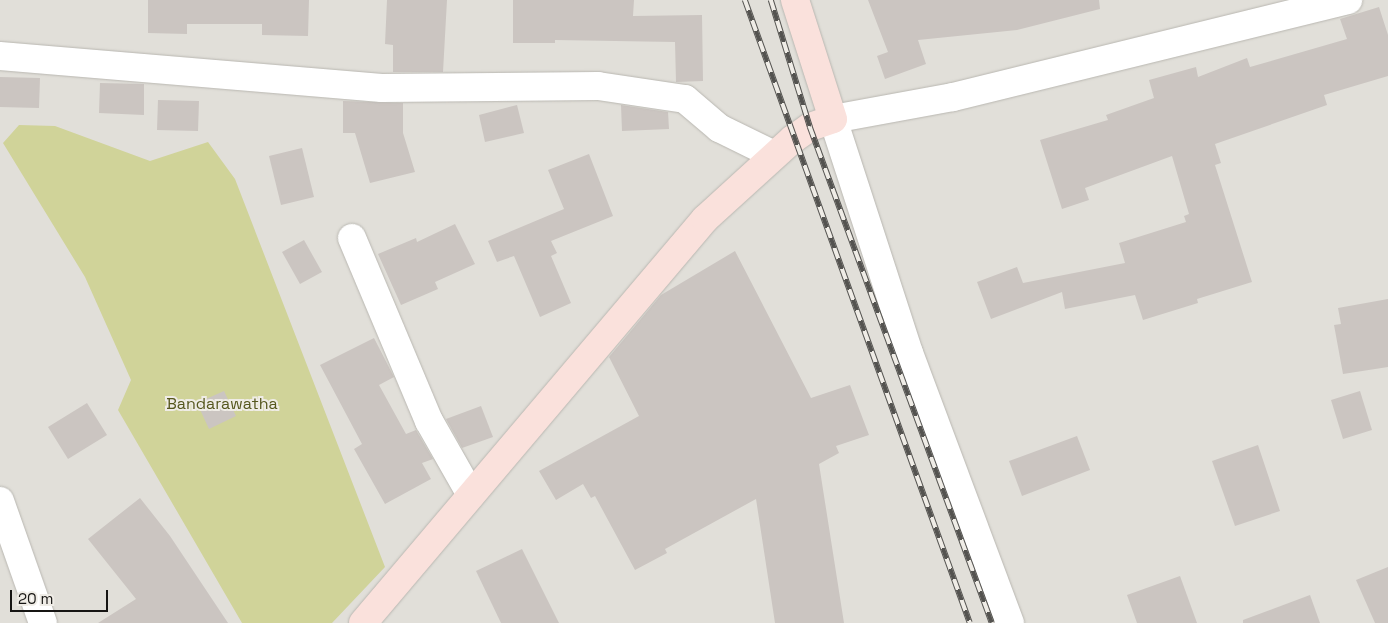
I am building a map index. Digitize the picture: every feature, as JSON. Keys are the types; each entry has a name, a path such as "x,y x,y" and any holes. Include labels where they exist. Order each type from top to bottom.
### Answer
{"street":[{"path":"795,0 909,353 1010,623"},
{"path":"363,623 705,218 774,155 810,127 833,119 953,97 1348,0"},
{"path":"0,56 382,88 598,86 685,99 719,128 774,155"},
{"path":"352,238 429,421 471,495"},
{"path":"0,501 43,623"}],"green space":[{"name":"Bandarawatha","path":"19,125 55,126 150,161 208,142 235,179 385,567 332,623 242,623 118,410 131,380 85,277 3,143"}],"building":[{"path":"148,0 309,0 308,36 262,35 262,24 187,24 187,34 148,33"},
{"path":"387,0 447,0 443,72 393,72 393,45 385,44"},
{"path":"513,0 634,0 633,16 702,15 703,81 676,82 675,42 555,40 555,43 513,43"},
{"path":"868,0 1099,0 1100,9 1017,30 918,40 926,64 885,79 877,56 888,52"},
{"path":"1379,7 1388,35 1388,76 1324,95 1327,105 1215,144 1221,163 1215,165 1252,282 1197,299 1198,303 1143,320 1135,295 1065,309 1062,292 991,319 977,282 1017,267 1023,283 1125,263 1119,243 1186,222 1184,216 1189,214 1172,156 1085,188 1089,200 1062,209 1040,140 1108,120 1106,115 1154,98 1149,80 1196,67 1198,77 1247,58 1250,67 1347,39 1340,19"},
{"path":"0,77 40,78 39,108 0,107"},
{"path":"100,83 144,84 144,115 99,113"},
{"path":"158,100 199,101 198,131 157,130"},
{"path":"343,101 403,103 403,133 415,172 370,183 355,133 343,133"},
{"path":"517,105 524,133 485,142 479,115"},
{"path":"621,105 668,112 669,129 622,131"},
{"path":"302,148 314,197 281,205 269,156"},
{"path":"589,154 613,216 551,241 557,253 551,256 571,303 540,317 514,256 497,262 488,241 564,209 548,170"},
{"path":"455,224 475,264 435,282 438,289 401,305 378,254 416,238 417,242"},
{"path":"304,240 322,272 300,284 282,252"},
{"path":"735,251 811,398 850,385 869,435 836,446 839,453 819,464 844,623 775,623 756,499 665,549 667,553 635,570 595,496 591,498 583,484 556,500 539,471 639,416 609,357 661,295"},
{"path":"1388,299 1388,367 1343,374 1334,325 1341,324 1338,308"},
{"path":"374,338 394,377 379,385 406,434 416,430 433,459 422,463 431,479 385,504 354,449 362,444 320,365"},
{"path":"224,391 236,416 209,429 197,403"},
{"path":"1360,391 1372,430 1343,439 1331,400"},
{"path":"87,403 107,435 68,459 48,427"},
{"path":"481,406 493,437 462,448 446,419"},
{"path":"1077,436 1090,470 1022,496 1009,461"},
{"path":"1258,445 1280,511 1235,526 1212,461"},
{"path":"140,498 170,536 228,623 98,623 136,599 88,539"},
{"path":"522,549 559,623 501,623 476,571"},
{"path":"1388,567 1388,623 1375,623 1356,580"},
{"path":"1180,576 1197,623 1137,623 1127,595"},
{"path":"1310,595 1320,623 1243,623 1243,620"}],"railway":[{"path":"745,0 970,623"},
{"path":"771,0 810,127 992,623"}]}
